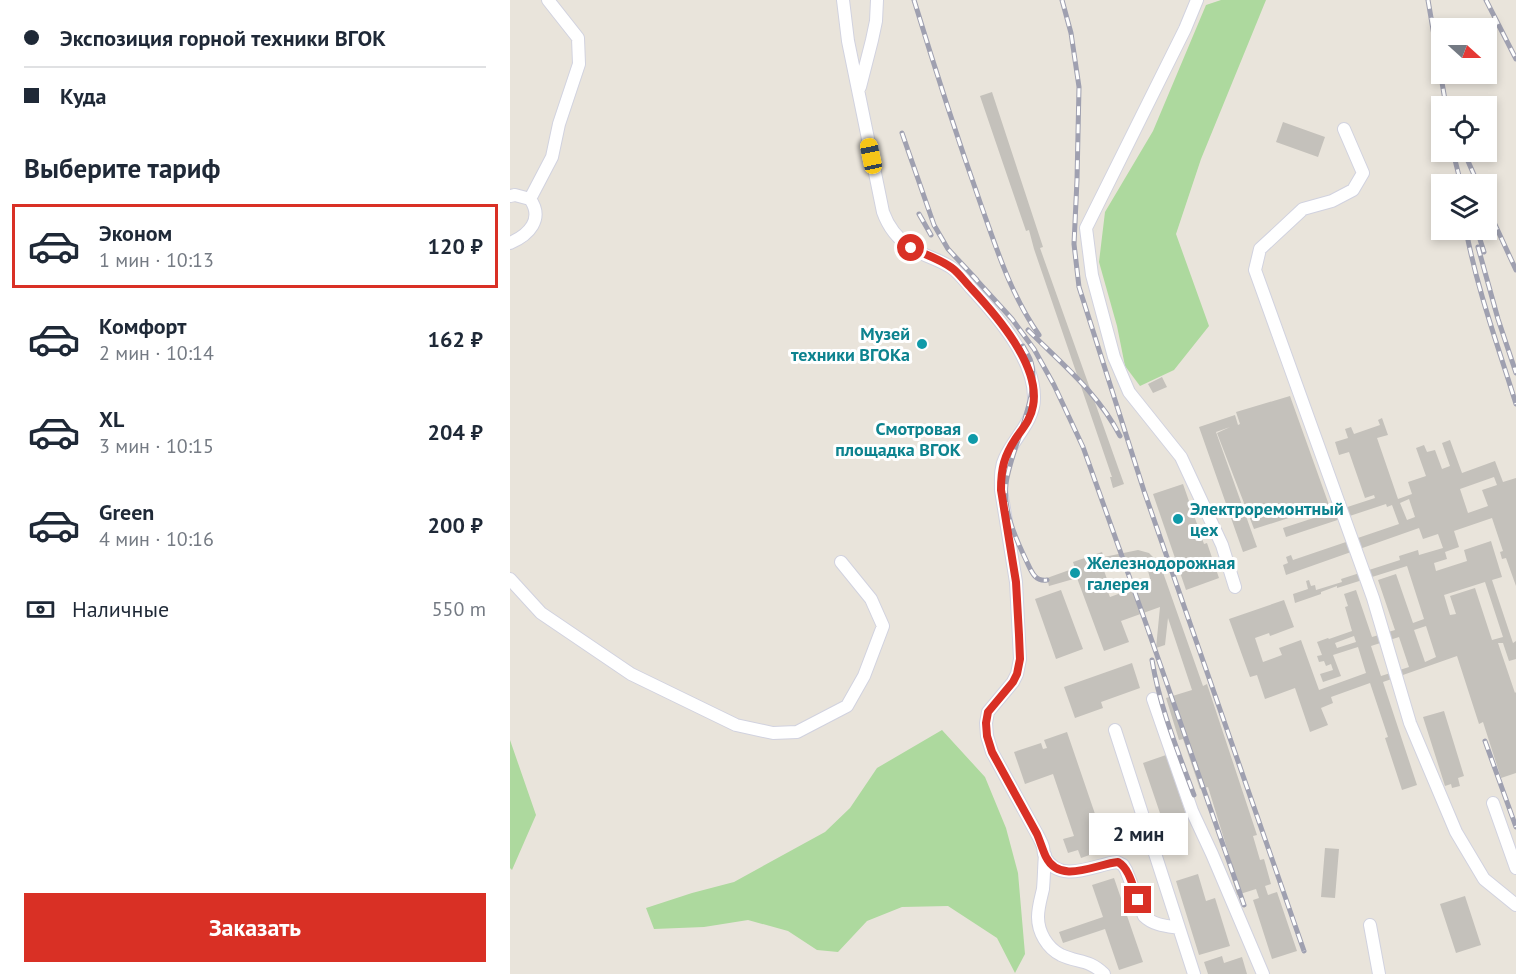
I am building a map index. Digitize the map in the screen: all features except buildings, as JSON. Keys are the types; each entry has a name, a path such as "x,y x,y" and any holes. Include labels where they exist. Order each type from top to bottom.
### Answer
{"lane":[{"path":"530,199 552,157 558,124 579,64 578,38 548,0"},
{"path":"843,0 859,100 886,222 895,234 911,248 953,268 978,296 1014,340 1034,389 1035,397 1030,417 1004,460 1001,476 1001,490 1016,582 1020,659 1013,682 988,712 987,736 992,752 1043,847 1045,855 1043,887 1038,918 1040,930 1052,949 1061,955 1095,966 1104,974"},
{"path":"859,100 860,82 876,21 877,0"},
{"path":"1197,0 1185,29 1086,228 1092,275 1114,357 1129,392 1181,457 1222,545 1235,587"},
{"path":"1344,129 1363,173 1353,190 1332,201 1303,209 1260,249 1255,270 1373,598 1410,723 1456,832 1478,870 1484,879 1516,905"},
{"path":"510,196 530,199 535,206 536,215 531,228 522,238 510,243"},
{"path":"510,579 541,613 631,674 736,725 773,733 797,732 847,706 864,676 884,626 871,600 842,562"},
{"path":"1153,699 1192,811 1263,974"},
{"path":"1115,730 1194,974"},
{"path":"1493,803 1516,868"},
{"path":"1045,855 1051,864 1068,871 1079,872 1118,862 1126,870 1144,916 1149,921 1179,928"},
{"path":"1370,925 1379,974"}],"green space":[{"path":"1221,0 1266,0 1201,159 1176,234 1209,326 1174,370 1140,386 1125,366 1117,326 1099,262 1105,212 1153,131 1206,5"},
{"path":"942,730 985,777 1006,828 1018,873 1025,954 1015,973 997,938 948,906 902,907 867,921 838,952 817,950 788,931 748,920 704,927 654,929 646,908 734,882 825,832 850,808 877,768"},
{"path":"510,740 536,815 512,870 510,868"}],"railway":[{"path":"914,0 999,255 1020,304 1039,335"},
{"path":"1062,0 1071,33 1079,87 1074,244 1079,287 1144,491 1304,951"},
{"path":"1428,0 1444,96"},
{"path":"1486,0 1516,59"},
{"path":"902,133 934,225 948,249 977,280"},
{"path":"1456,162 1458,174"},
{"path":"1468,162 1474,174"},
{"path":"919,214 931,235"},
{"path":"1497,229 1516,270"},
{"path":"1468,240 1482,296 1516,404"},
{"path":"1480,240 1484,252"},
{"path":"1478,247 1516,373"},
{"path":"972,275 1012,319 1034,349 1083,447 1244,905"},
{"path":"1028,330 1090,393 1120,436"},
{"path":"1023,346 1030,359 1033,372 1032,388 1009,470 1006,504 1014,533 1031,571 1039,579 1047,580"},
{"path":"1152,660 1164,712 1194,795"},
{"path":"1485,741 1516,827"}],"place":[{"name":"Музей техники ВГОКа","path":"922,344"},
{"name":"Смотровая площадка ВГОК","path":"973,439"},
{"name":"Электроремонтный цех","path":"1178,519"},
{"name":"Железнодорожная галерея","path":"1075,573"}],"route":[{"path":"911,248 953,268 978,296 1014,340 1023,356 1034,389 1035,397 1030,417 1004,460 1001,476 1001,490 1016,582 1020,659 1013,682 988,712 987,736 992,752 1051,864 1059,869 1079,872 1118,862 1126,870 1138,900"}]}
